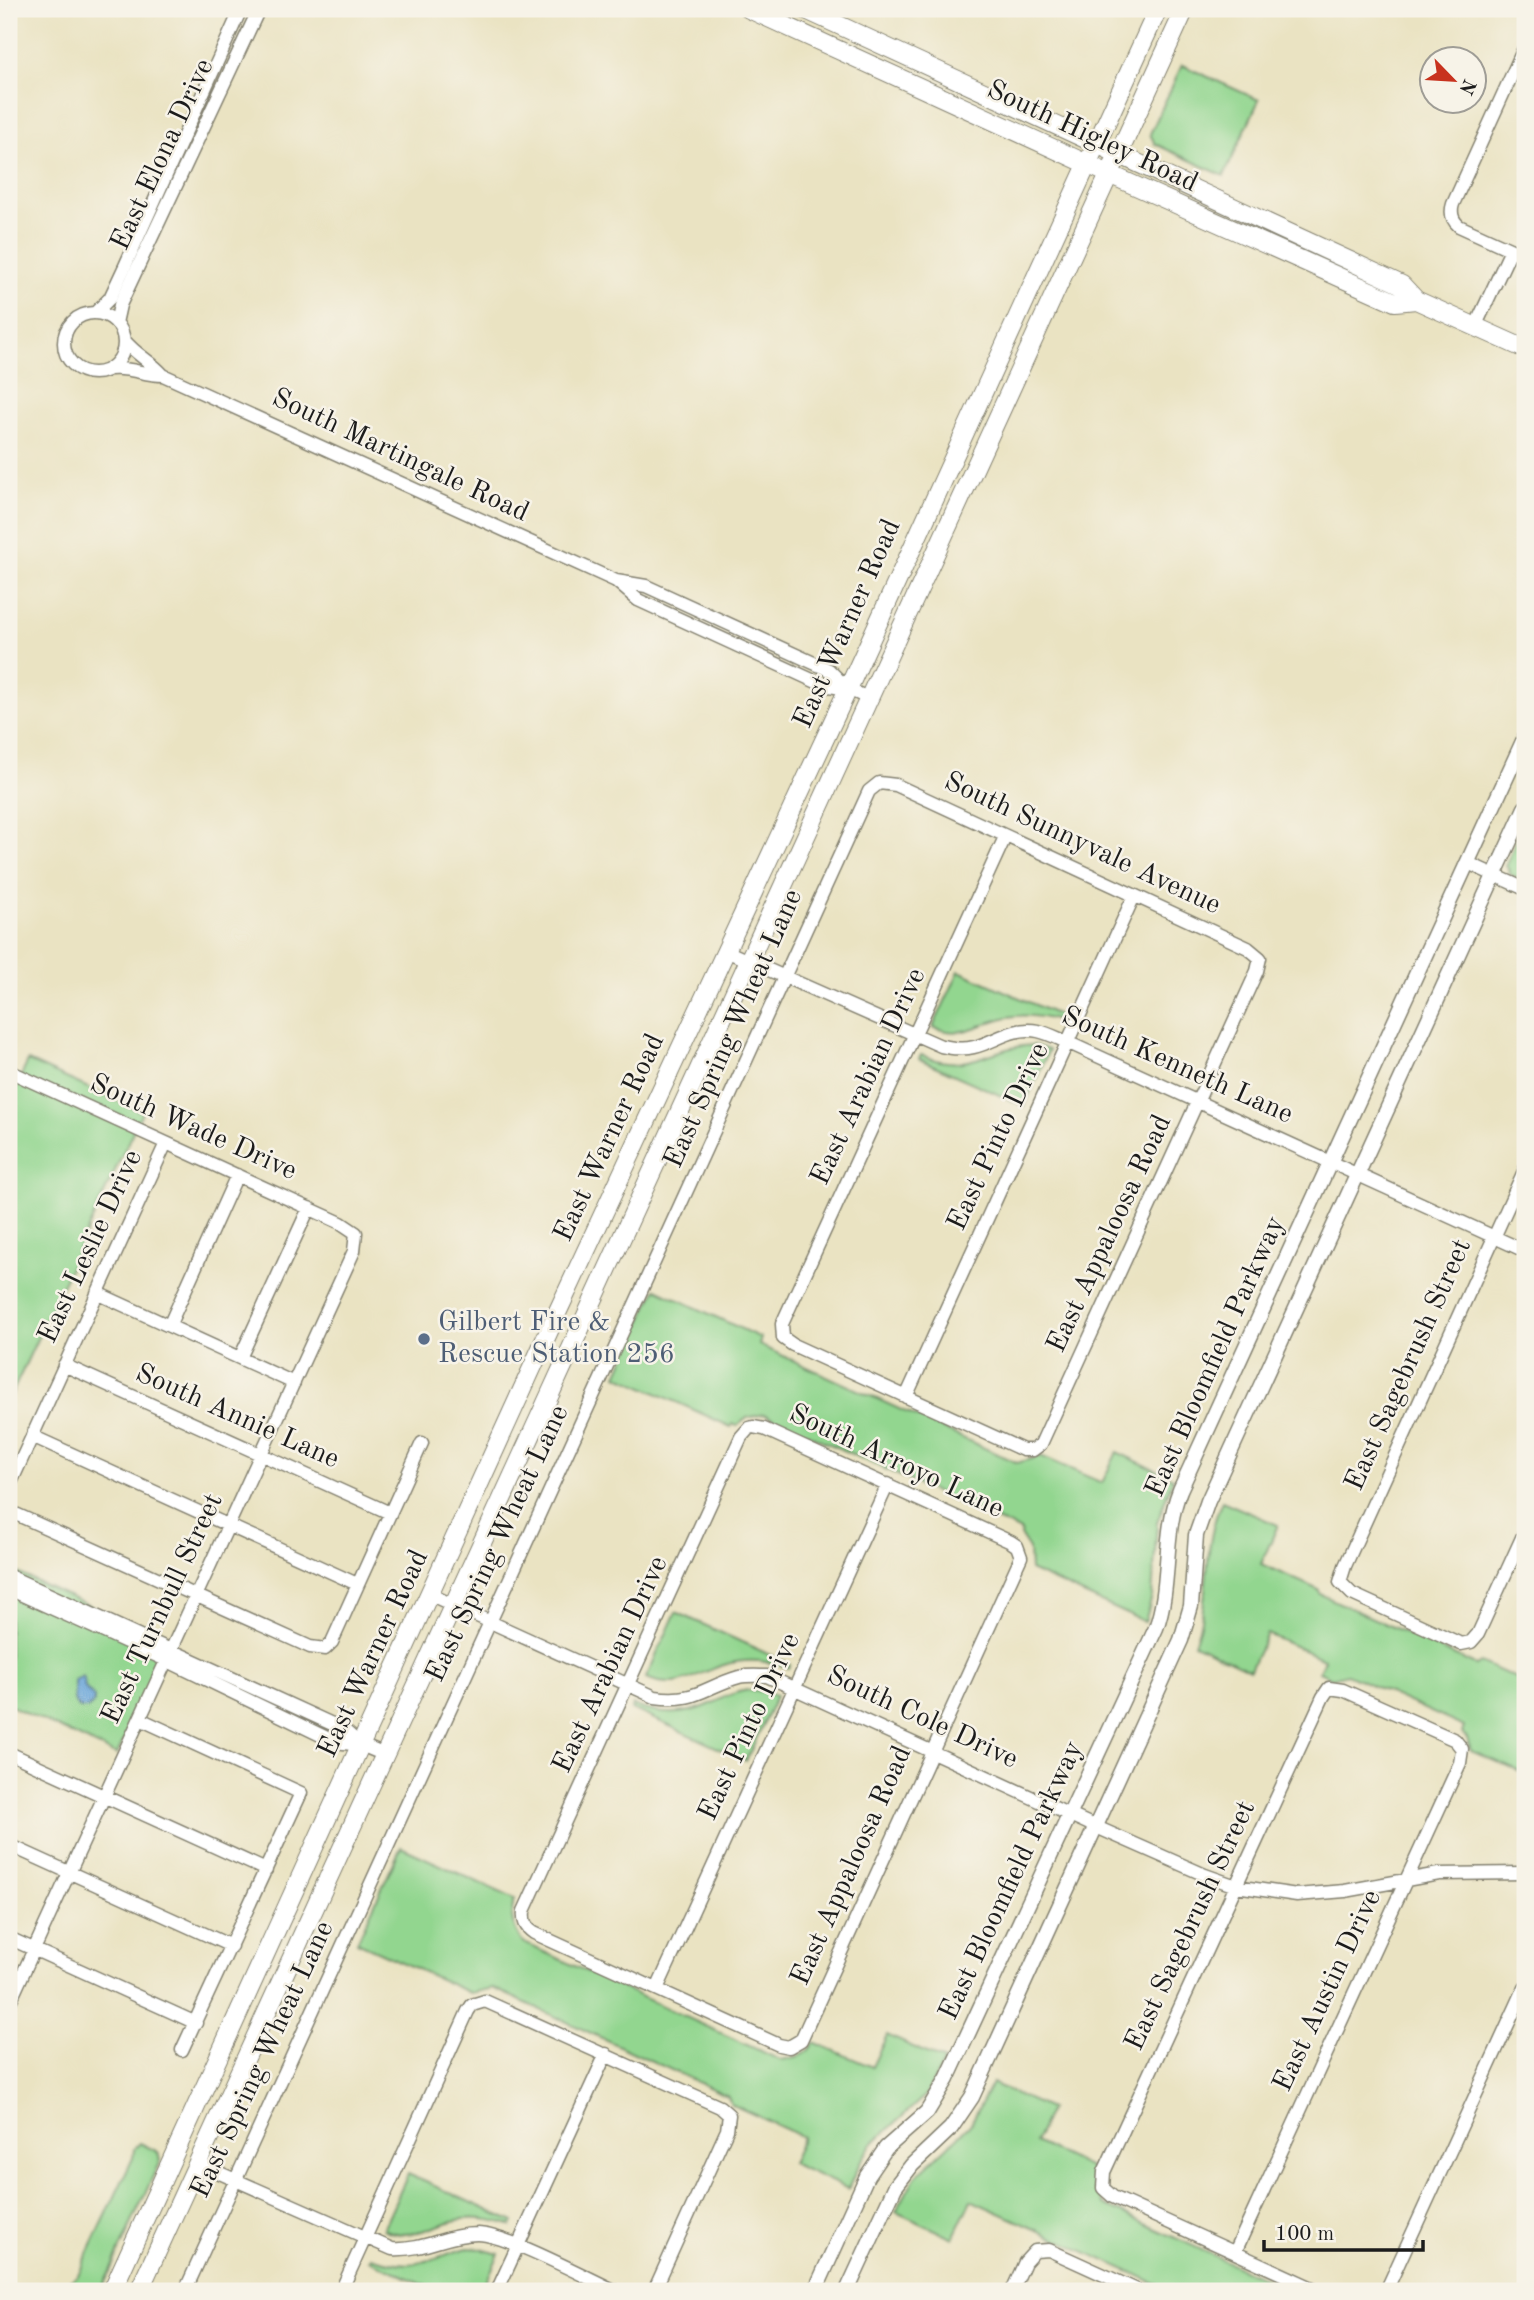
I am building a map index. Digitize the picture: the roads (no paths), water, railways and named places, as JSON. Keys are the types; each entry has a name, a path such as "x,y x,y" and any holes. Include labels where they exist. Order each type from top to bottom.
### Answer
{"main road":[{"name":"South Higley Road","path":"749,9 1395,302 1416,300"},
{"name":"South Higley Road","path":"804,9 1402,285 1416,300 1525,349"},
{"name":"East Warner Road","path":"112,2291 558,1311 848,689 1158,9"},
{"name":"East Warner Road","path":"139,2291 1185,9"},
{"path":"957,447 978,458"},
{"path":"558,1311 583,1322"}],"street":[{"name":"East Elona Drive","path":"95,313 110,298 241,9"},
{"name":"East Elona Drive","path":"116,323 120,304 259,9"},
{"path":"1525,46 1453,204 1452,218 1459,226 1525,256"},
{"path":"1475,327 1511,250"},
{"path":"95,313 116,323 124,340 121,357 110,369 90,373 73,364 65,346 69,327 76,320 95,313"},
{"name":"South Martingale Road","path":"124,340 135,353 155,365 163,374 616,581 646,586 829,670 848,689 870,699"},
{"name":"South Martingale Road","path":"110,369 125,368 149,375 163,374"},
{"name":"East Bloomfield Parkway","path":"815,2291 867,2176 886,2148 927,2112 938,2098 1070,1813 1163,1609 1170,1519 1180,1490 1525,737"},
{"name":"South Sunnyvale Avenue","path":"879,783 896,785 1248,947 1260,958"},
{"name":"East Spring Wheat Lane","path":"185,2291 869,791 879,783"},
{"name":"East Bloomfield Parkway","path":"847,2291 895,2188 912,2165 941,2140 972,2097 1187,1622 1191,1606 1196,1535 1208,1501 1525,808"},
{"name":"East Arabian Drive","path":"906,1397 793,1345 783,1338 782,1324 1005,837"},
{"path":"1468,863 1525,889"},
{"name":"East Pinto Drive","path":"906,1397 1134,896"},
{"name":"South Kenneth Lane","path":"726,951 941,1046 959,1049 976,1047 995,1037 1024,1031 1036,1031 1069,1043 1525,1251"},
{"name":"East Appaloosa Road","path":"906,1397 1023,1450 1033,1450 1041,1444 1198,1102 1257,971 1260,958"},
{"name":"South Wade Drive","path":"9,1071 309,1208 356,1233"},
{"name":"East Leslie Drive","path":"9,1487 166,1143"},
{"name":"East Sagebrush Street","path":"1525,1169 1340,1581 1352,1594 1461,1644 1471,1642 1478,1634 1525,1531"},
{"path":"169,1326 237,1175"},
{"path":"240,1358 309,1208"},
{"name":"East Turnbull Street","path":"9,2004 354,1251 356,1233"},
{"path":"97,1293 293,1383"},
{"name":"South Annie Lane","path":"64,1365 390,1513"},
{"name":"East Arabian Drive","path":"657,1989 534,1933 525,1924 524,1911 741,1437 749,1428"},
{"name":"South Arroyo Lane","path":"749,1428 764,1429 888,1484 1011,1542 1019,1551"},
{"path":"32,1436 357,1584"},
{"path":"9,1511 195,1597 310,1647 325,1649 332,1642 422,1443"},
{"name":"East Pinto Drive","path":"657,1989 888,1484"},
{"name":"East Appaloosa Road","path":"657,1989 779,2045 793,2046 801,2040 1019,1563 1019,1551"},
{"path":"9,1576 169,1655"},
{"path":"9,1589 343,1728 361,1745 385,1755"},
{"name":"South Cole Drive","path":"431,1595 655,1697 674,1700 689,1698 742,1676 767,1676 1094,1826 1205,1875 1237,1886 1297,1895 1345,1891 1439,1874 1525,1873"},
{"name":"East Sagebrush Street","path":"1235,2252 1113,2197 1103,2188 1104,2172 1329,1688"},
{"name":"East Austin Drive","path":"1235,2252 1460,1763 1462,1749 1454,1741 1343,1690 1329,1688"},
{"path":"140,1719 301,1793 182,2050"},
{"path":"9,1753 266,1870"},
{"path":"9,1845 231,1946"},
{"path":"9,1938 196,2023"},
{"path":"1386,2291 1525,1987"},
{"path":"341,2291 468,2011 479,2001 491,2003 606,2054 720,2107 729,2115 727,2130 654,2291"},
{"path":"496,2291 606,2054"},
{"path":"197,2163 392,2249 410,2250 479,2233 517,2246 616,2291"},
{"path":"1012,2291 1025,2262 1035,2251 1049,2250 1139,2291"},
{"path":"1235,2252 1319,2291"}],"water":[{"path":"83,1676 85,1688 94,1697 94,1702 87,1709 79,1708 74,1700 74,1680"}],"place":[{"name":"Gilbert Fire & Rescue Station 256","path":"424,1339"}]}
